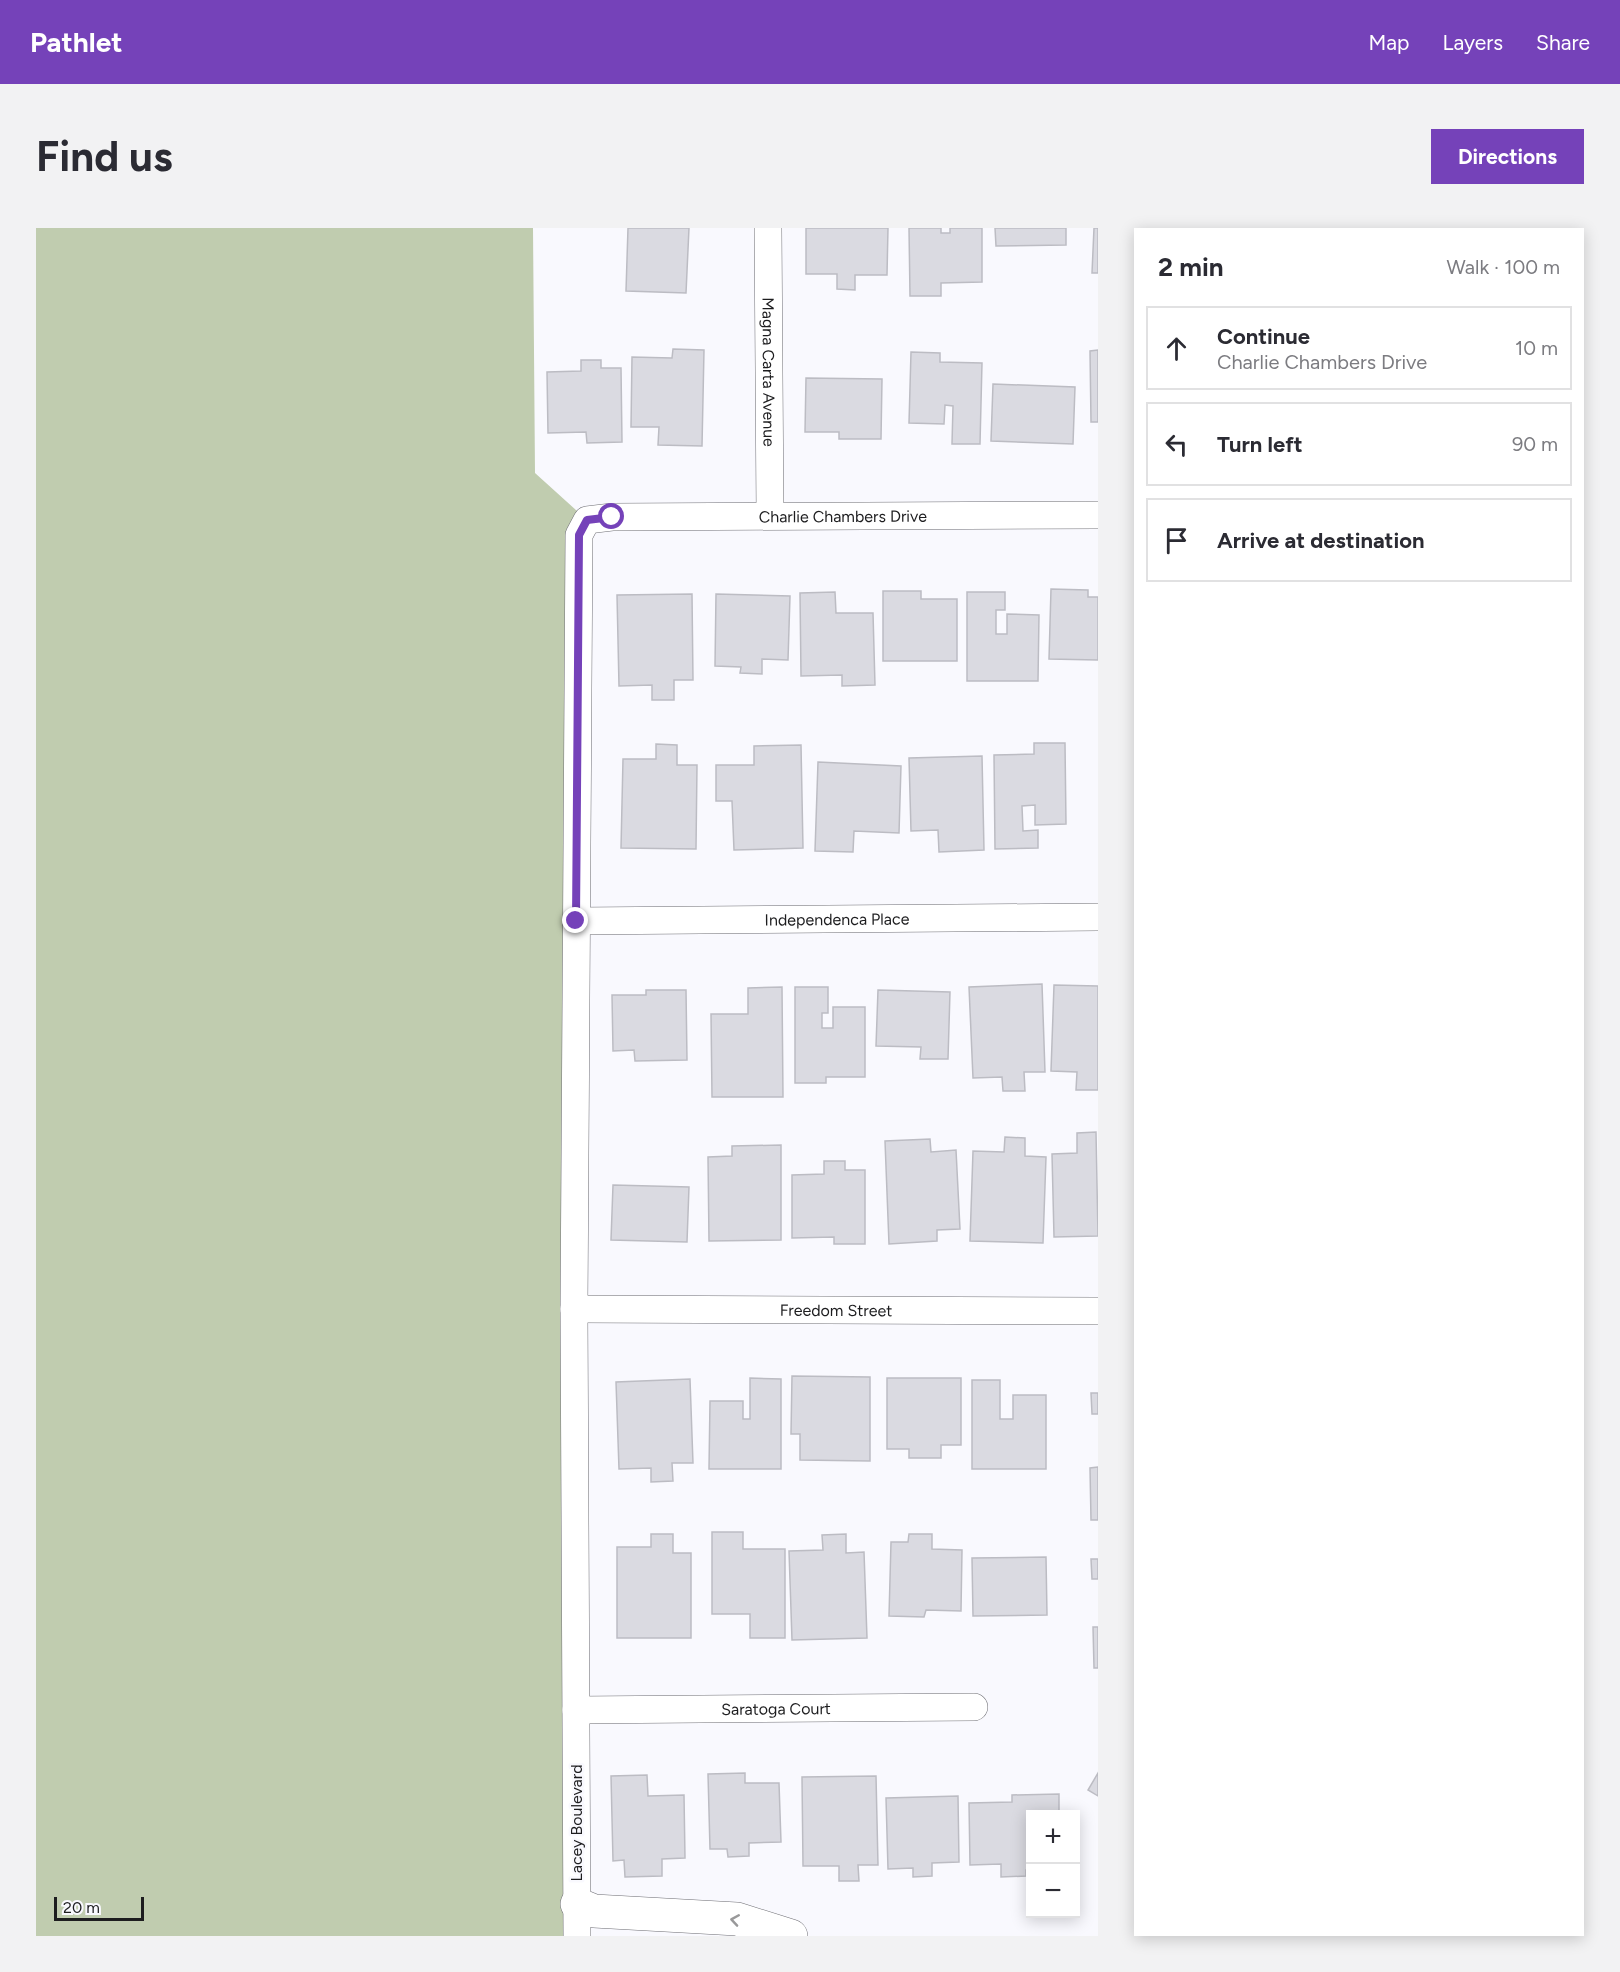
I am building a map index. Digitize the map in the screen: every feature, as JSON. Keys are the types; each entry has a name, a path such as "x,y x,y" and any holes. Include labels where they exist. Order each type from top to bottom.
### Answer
{"street":[{"name":"Magna Carta Avenue","path":"768,228 770,515"},
{"name":"Charlie Chambers Drive","path":"587,520 612,517 770,515 1098,515"},
{"name":"Lacey Boulevard","path":"577,1936 574,1309 577,555 579,535 587,520"},
{"name":"Independenca Place","path":"576,921 1098,916"},
{"name":"Freedom Street","path":"574,1309 1098,1311"},
{"name":"Saratoga Court","path":"576,1710 974,1707"},
{"path":"577,1904 594,1911 737,1919 791,1936"}],"green space":[{"path":"36,228 533,228 535,473 587,520 577,1936 36,1936"}],"building":[{"path":"628,228 689,228 686,293 626,291"},
{"path":"806,228 888,228 887,275 855,275 855,290 837,289 837,274 806,274"},
{"path":"909,228 941,228 941,233 950,233 950,228 982,228 982,282 941,283 941,296 910,296"},
{"path":"995,228 1066,228 1066,245 996,246"},
{"path":"1094,228 1098,228 1098,273 1092,273"},
{"path":"673,349 704,350 702,446 658,445 659,427 631,427 632,357 672,358"},
{"path":"1098,350 1098,422 1091,422 1090,351"},
{"path":"911,352 940,353 940,362 982,363 980,444 952,444 953,406 945,405 944,424 909,423"},
{"path":"581,360 601,360 601,368 621,368 622,442 587,443 586,432 548,433 547,372 581,371"},
{"path":"806,378 882,379 881,439 839,439 839,432 805,432"},
{"path":"993,384 1075,387 1073,444 991,441"},
{"path":"1051,589 1088,590 1088,597 1098,597 1098,660 1049,659"},
{"path":"883,591 921,591 921,599 957,599 957,661 883,661"},
{"path":"835,592 836,613 873,613 875,685 842,686 842,675 801,676 800,593"},
{"path":"967,592 1005,592 1005,610 996,610 996,634 1007,634 1007,614 1039,615 1038,681 967,681"},
{"path":"692,594 693,680 674,680 674,700 652,700 652,685 619,686 617,595"},
{"path":"716,594 790,596 788,660 762,659 762,674 740,673 741,667 715,666"},
{"path":"1034,743 1065,743 1066,824 1035,825 1035,805 1022,806 1023,831 1038,830 1038,848 995,849 994,755 1034,754"},
{"path":"656,744 677,745 677,765 697,765 696,849 621,848 623,759 656,759"},
{"path":"801,745 803,848 734,850 732,801 716,801 716,765 754,765 754,746"},
{"path":"982,756 984,850 939,852 938,830 911,831 909,758"},
{"path":"818,762 901,766 899,833 854,831 853,852 815,851"},
{"path":"1042,984 1045,1072 1024,1072 1025,1091 1003,1091 1002,1077 973,1078 969,987"},
{"path":"1054,985 1098,986 1098,1090 1076,1090 1077,1072 1051,1071"},
{"path":"782,987 783,1097 712,1097 711,1014 748,1014 748,988"},
{"path":"795,987 828,987 828,1013 822,1013 822,1028 833,1028 833,1007 865,1007 865,1077 826,1077 826,1083 795,1083"},
{"path":"646,990 686,990 687,1060 635,1061 634,1050 613,1051 612,995 646,995"},
{"path":"878,990 950,992 948,1059 920,1059 921,1047 876,1046"},
{"path":"1096,1132 1098,1236 1054,1237 1052,1154 1077,1153 1077,1133"},
{"path":"1005,1137 1025,1138 1025,1156 1046,1157 1043,1243 970,1241 973,1151 1004,1152"},
{"path":"930,1139 931,1152 956,1150 960,1229 937,1230 937,1241 889,1244 885,1141"},
{"path":"781,1145 781,1240 709,1241 708,1157 732,1156 732,1146"},
{"path":"824,1161 845,1161 845,1170 865,1170 865,1244 834,1244 834,1237 792,1238 792,1175 824,1174"},
{"path":"613,1185 689,1187 687,1242 611,1240"},
{"path":"792,1376 870,1377 870,1461 800,1460 800,1434 791,1434"},
{"path":"750,1378 781,1379 781,1469 709,1469 710,1401 743,1401 743,1419 750,1419"},
{"path":"887,1378 961,1378 961,1445 941,1445 941,1458 909,1458 909,1449 887,1449"},
{"path":"690,1379 693,1463 672,1463 673,1481 651,1482 651,1468 619,1469 616,1382"},
{"path":"972,1380 1000,1380 1000,1419 1013,1419 1013,1395 1046,1395 1046,1469 972,1469"},
{"path":"1091,1393 1098,1393 1098,1414 1092,1414"},
{"path":"1098,1467 1098,1520 1091,1520 1090,1468"},
{"path":"712,1532 743,1532 743,1549 785,1549 785,1638 750,1638 750,1614 712,1614"},
{"path":"651,1534 673,1534 673,1553 691,1553 691,1638 617,1638 617,1547 651,1547"},
{"path":"846,1534 846,1553 864,1552 867,1638 792,1640 789,1551 823,1550 822,1535"},
{"path":"909,1534 932,1534 932,1549 962,1550 961,1611 926,1610 924,1617 889,1616 891,1542 908,1542"},
{"path":"1046,1557 1047,1615 973,1616 972,1558"},
{"path":"1091,1559 1098,1559 1098,1579 1092,1579"},
{"path":"1093,1627 1098,1627 1098,1668 1094,1668"},
{"path":"745,1773 745,1783 779,1783 781,1842 749,1843 749,1856 728,1857 727,1849 710,1849 708,1774"},
{"path":"1098,1773 1098,1796 1088,1790"},
{"path":"647,1775 648,1796 684,1795 685,1858 662,1859 662,1876 625,1877 624,1860 613,1861 611,1776"},
{"path":"876,1776 878,1865 858,1865 859,1881 839,1881 839,1866 803,1866 802,1777"},
{"path":"1059,1794 1059,1810 1026,1810 1026,1876 1001,1877 1001,1864 970,1865 969,1803 1012,1802 1012,1795"},
{"path":"958,1796 959,1862 932,1863 932,1876 913,1877 913,1868 888,1869 886,1798"}],"route":[{"path":"576,921 577,555 579,535 587,520 612,517"}]}
